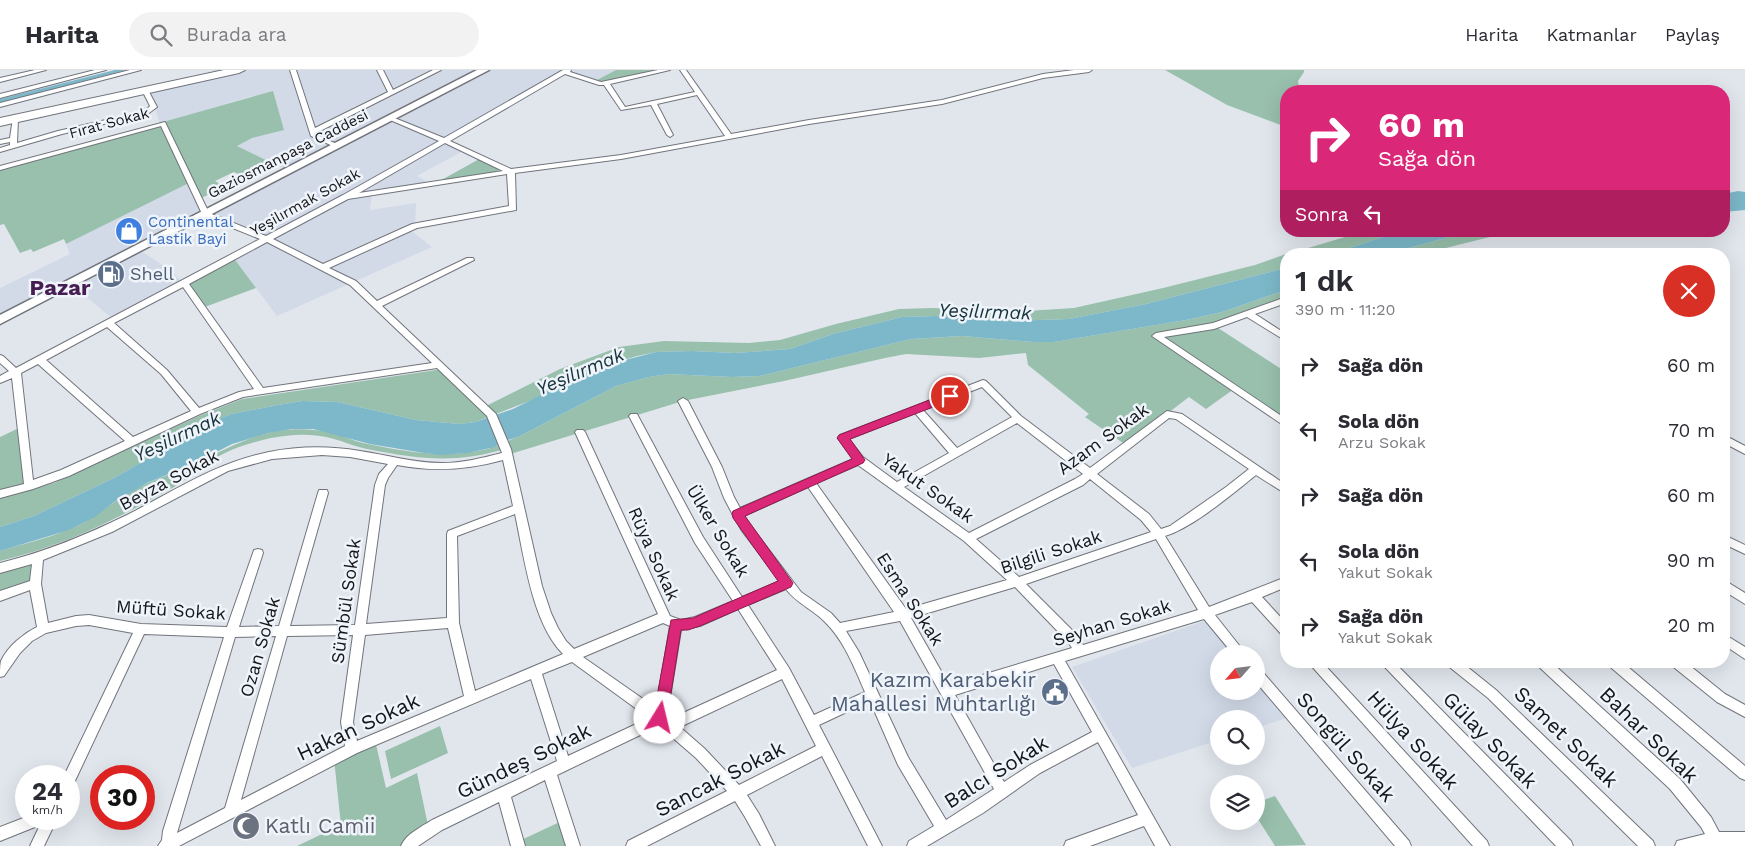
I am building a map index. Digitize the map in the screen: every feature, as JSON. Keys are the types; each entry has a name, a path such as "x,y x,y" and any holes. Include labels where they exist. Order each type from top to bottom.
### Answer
{"highway":[{"path":"0,121 225,70"},
{"path":"0,121 239,70"}],"main road":[{"name":"Gaziosmanpaşa Caddesi","path":"0,315 205,211 473,70"},
{"name":"Gaziosmanpaşa Caddesi","path":"334,144 484,70"},
{"name":"Gaziosmanpaşa Caddesi","path":"0,320 205,211"}],"street":[{"path":"1,81 14,70"},
{"path":"1,81 43,70"},
{"path":"0,96 103,70"},
{"path":"0,105 138,70"},
{"path":"293,70 314,136 334,144"},
{"path":"380,70 392,93"},
{"path":"313,132 392,93 429,72 438,70"},
{"path":"566,71 593,82 606,83 667,70"},
{"path":"683,70 729,137"},
{"path":"346,197 621,157 827,119 942,102 1043,76 1089,70"},
{"name":"Yeşilırmak Sokak","path":"0,380 346,197 442,140 566,71"},
{"path":"606,83 623,110 698,93"},
{"path":"0,150 14,143 147,112 154,107 145,90"},
{"path":"654,103 670,135"},
{"path":"390,118 510,172"},
{"path":"14,143 15,119"},
{"name":"Fırat Sokak","path":"0,168 163,123 205,211"},
{"path":"0,142 14,143"},
{"path":"324,267 415,226 513,208 510,172"},
{"path":"205,211 267,239 354,283 491,414 506,450 536,586 545,613 558,639 573,656 665,722 737,793 749,810 768,846"},
{"path":"377,305 470,260"},
{"path":"184,283 260,390"},
{"path":"1280,302 1250,315 1205,328 1156,336 1280,420"},
{"path":"1250,315 1280,334"},
{"path":"108,323 164,372 196,412"},
{"path":"0,358 16,372 30,486"},
{"path":"39,359 132,442"},
{"path":"0,494 30,486 65,473 196,412 234,397 260,390 440,365"},
{"name":"Yakut Sokak","path":"1018,418 983,383 843,438 859,460 968,538 1017,582 1072,638 1080,651"},
{"path":"683,402 711,454 738,514 797,595 827,616 838,628 855,656 903,761 943,828"},
{"path":"917,409 955,453"},
{"name":"Azam Sokak","path":"968,538 1079,482 1164,415 1170,413 1179,416 1256,469"},
{"name":"Ülker Sokak","path":"634,416 699,540 785,672 875,846"},
{"path":"896,487 1018,418 1138,511 1159,534 1206,613 1233,645"},
{"name":"Rüya Sokak","path":"580,432 664,617 676,624 665,722"},
{"path":"1730,442 1745,450"},
{"name":"Beyza Sokak","path":"0,568 38,558 104,532 209,475 238,463 275,455 339,452 433,466 449,466 465,465 506,450"},
{"path":"738,514 859,460"},
{"name":"Sümbül Sokak","path":"352,749 347,722 380,485 383,477 395,461"},
{"path":"1256,469 1280,486"},
{"name":"Bilgili Sokak","path":"838,628 903,616 1017,582 1174,529 1256,469"},
{"name":"Esma Sokak","path":"810,482 903,616 1002,791"},
{"name":"Ozan Sokak","path":"231,810 323,493"},
{"path":"471,699 453,623 452,534 518,508"},
{"path":"1730,542 1745,550"},
{"path":"167,845 231,632 258,553"},
{"path":"38,558 36,584 43,629"},
{"path":"676,624 688,625 787,583"},
{"path":"0,596 36,584"},
{"name":"Seyhan Sokak","path":"946,692 1206,613 1280,585"},
{"path":"1730,589 1745,599"},
{"path":"1254,596 1280,625"},
{"name":"Hakan Sokak","path":"167,845 231,810 352,749 664,617"},
{"name":"Müftü Sokak","path":"0,672 22,643 43,629 68,622 89,620 141,629 231,632 360,630 453,623"},
{"path":"76,765 141,629"},
{"path":"1730,643 1745,654"},
{"path":"1057,658 1163,846"},
{"name":"Hülya Sokak","path":"1320,668 1482,846"},
{"name":"Gülay Sokak","path":"1392,668 1566,846"},
{"name":"Samet Sokak","path":"1460,668 1492,694 1648,846"},
{"name":"Bahar Sokak","path":"1549,668 1675,784 1706,822 1717,843"},
{"path":"1620,668 1745,774"},
{"path":"1684,668 1721,698 1745,711"},
{"path":"535,672 564,764"},
{"name":"Gündeş Sokak","path":"408,846 418,837 437,826 564,764 785,672"},
{"name":"Songül Sokak","path":"1265,684 1404,846"},
{"path":"811,722 873,694"},
{"name":"Balcı Sokak","path":"914,846 1035,769 1100,734"},
{"name":"Sancak Sokak","path":"633,846 824,748"},
{"path":"549,771 572,846"},
{"path":"503,793 518,846"},
{"path":"1071,846 1147,818"},
{"path":"0,834 15,828"},
{"path":"37,846 45,830"},
{"path":"1682,846 1745,839"}],"shaded area":[{"path":"213,70 616,70 593,82 564,72 443,140 465,150 417,176 426,181 427,184 372,193 370,210 416,203 415,226 409,229 432,247 277,316 233,257 266,240 206,214 204,209 283,168 236,146 252,138 284,130 252,96 160,124 155,108 145,90 214,72"},
{"path":"191,182 204,209 0,315 0,288 70,254 66,244"},
{"path":"138,249 167,268 184,283 114,320 71,284"},
{"path":"1204,621 1227,645 1210,645 1210,700 1265,700 1265,690 1287,718 1265,725 1265,710 1210,710 1210,743 1132,768 1072,667"}],"green space":[{"path":"616,70 667,70 609,83 593,82"},
{"path":"1165,70 1304,70 1298,81 1299,85 1280,85 1280,125 1227,105"},
{"path":"273,91 284,130 252,138 237,146 272,163 244,177 234,172 215,181 225,187 199,199 191,182 66,244 64,239 33,252 31,249 20,253 4,224 0,225 0,168"},
{"path":"481,158 511,172 436,183"},
{"path":"1345,237 1383,237 1349,248 1308,248"},
{"path":"1449,237 1490,237 1446,248 1409,248"},
{"path":"1280,256 1280,270 1146,304 1069,319 1005,321 936,316 902,317 833,334 790,349 735,353 656,352 580,374 537,398 475,422 459,424 416,420 337,402 302,401 232,414 212,422 116,477 34,516 0,527 0,498 54,483 199,416 242,399 443,369 484,407 560,369 619,347 664,341 749,343 780,340 899,309 932,308 1027,311 1074,308 1255,265"},
{"path":"233,257 256,288 202,308 184,283"},
{"path":"1280,292 1280,302 1215,326 1280,368 1280,420 1234,389 1206,409 1189,397 1126,445 1085,417 1089,414 1028,365 1026,353 979,358 906,354 683,401 507,455 505,449 469,457 420,457 367,449 318,436 295,435 271,438 225,453 174,487 90,530 46,548 0,561 0,551 69,529 86,521 123,496 146,484 245,440 277,431 307,429 337,434 363,443 393,449 438,454 468,453 492,448 518,437 616,386 649,377 668,374 732,377 760,376 911,339 962,336 1054,342 1186,320 1222,312"},
{"path":"21,427 29,486 0,494 0,437"},
{"path":"38,558 35,584 0,596 0,568"},
{"path":"440,726 448,753 391,779 385,751"},
{"path":"375,740 386,788 417,773 429,830 408,846 297,846 341,825 334,759"},
{"path":"1275,796 1306,845 1275,846 1265,830 1265,800"},
{"path":"564,820 573,846 518,846 517,842"}],"water":[{"path":"1745,192 1745,210 1730,211 1730,193"},
{"path":"1383,237 1449,237 1409,248 1349,248"},
{"path":"1280,270 1280,292 1222,312 1186,320 1054,342 962,336 911,339 760,376 732,377 668,374 649,377 616,386 518,437 501,442 495,447 468,453 440,455 424,453 370,444 313,429 292,429 268,433 232,444 197,462 147,483 114,502 95,517 69,530 0,551 0,527 34,516 116,477 211,422 232,414 302,401 337,402 416,420 459,424 475,422 513,409 595,368 656,352 735,353 790,349 833,334 902,317 936,316 1005,321 1069,319 1146,304"}],"waterway":[{"path":"0,101 123,70"}],"place":[{"name":"Continental Lastik Bayi","path":"129,231"},
{"name":"Shell","path":"111,274"},
{"name":"Kazım Karabekir Mahallesi Muhtarlığı","path":"1055,692"},
{"name":"Katlı Camii","path":"246,826"}],"district":[{"name":"Pazar","path":"60,287"}],"route":[{"path":"660,718 676,624 688,625 787,583 746,528 738,514 859,460 843,438 950,396"}],"water label":[{"name":"Yeşilırmak","path":"985,311"},
{"name":"Yeşilırmak","path":"580,371"},
{"name":"Yeşilırmak","path":"177,436"}]}
